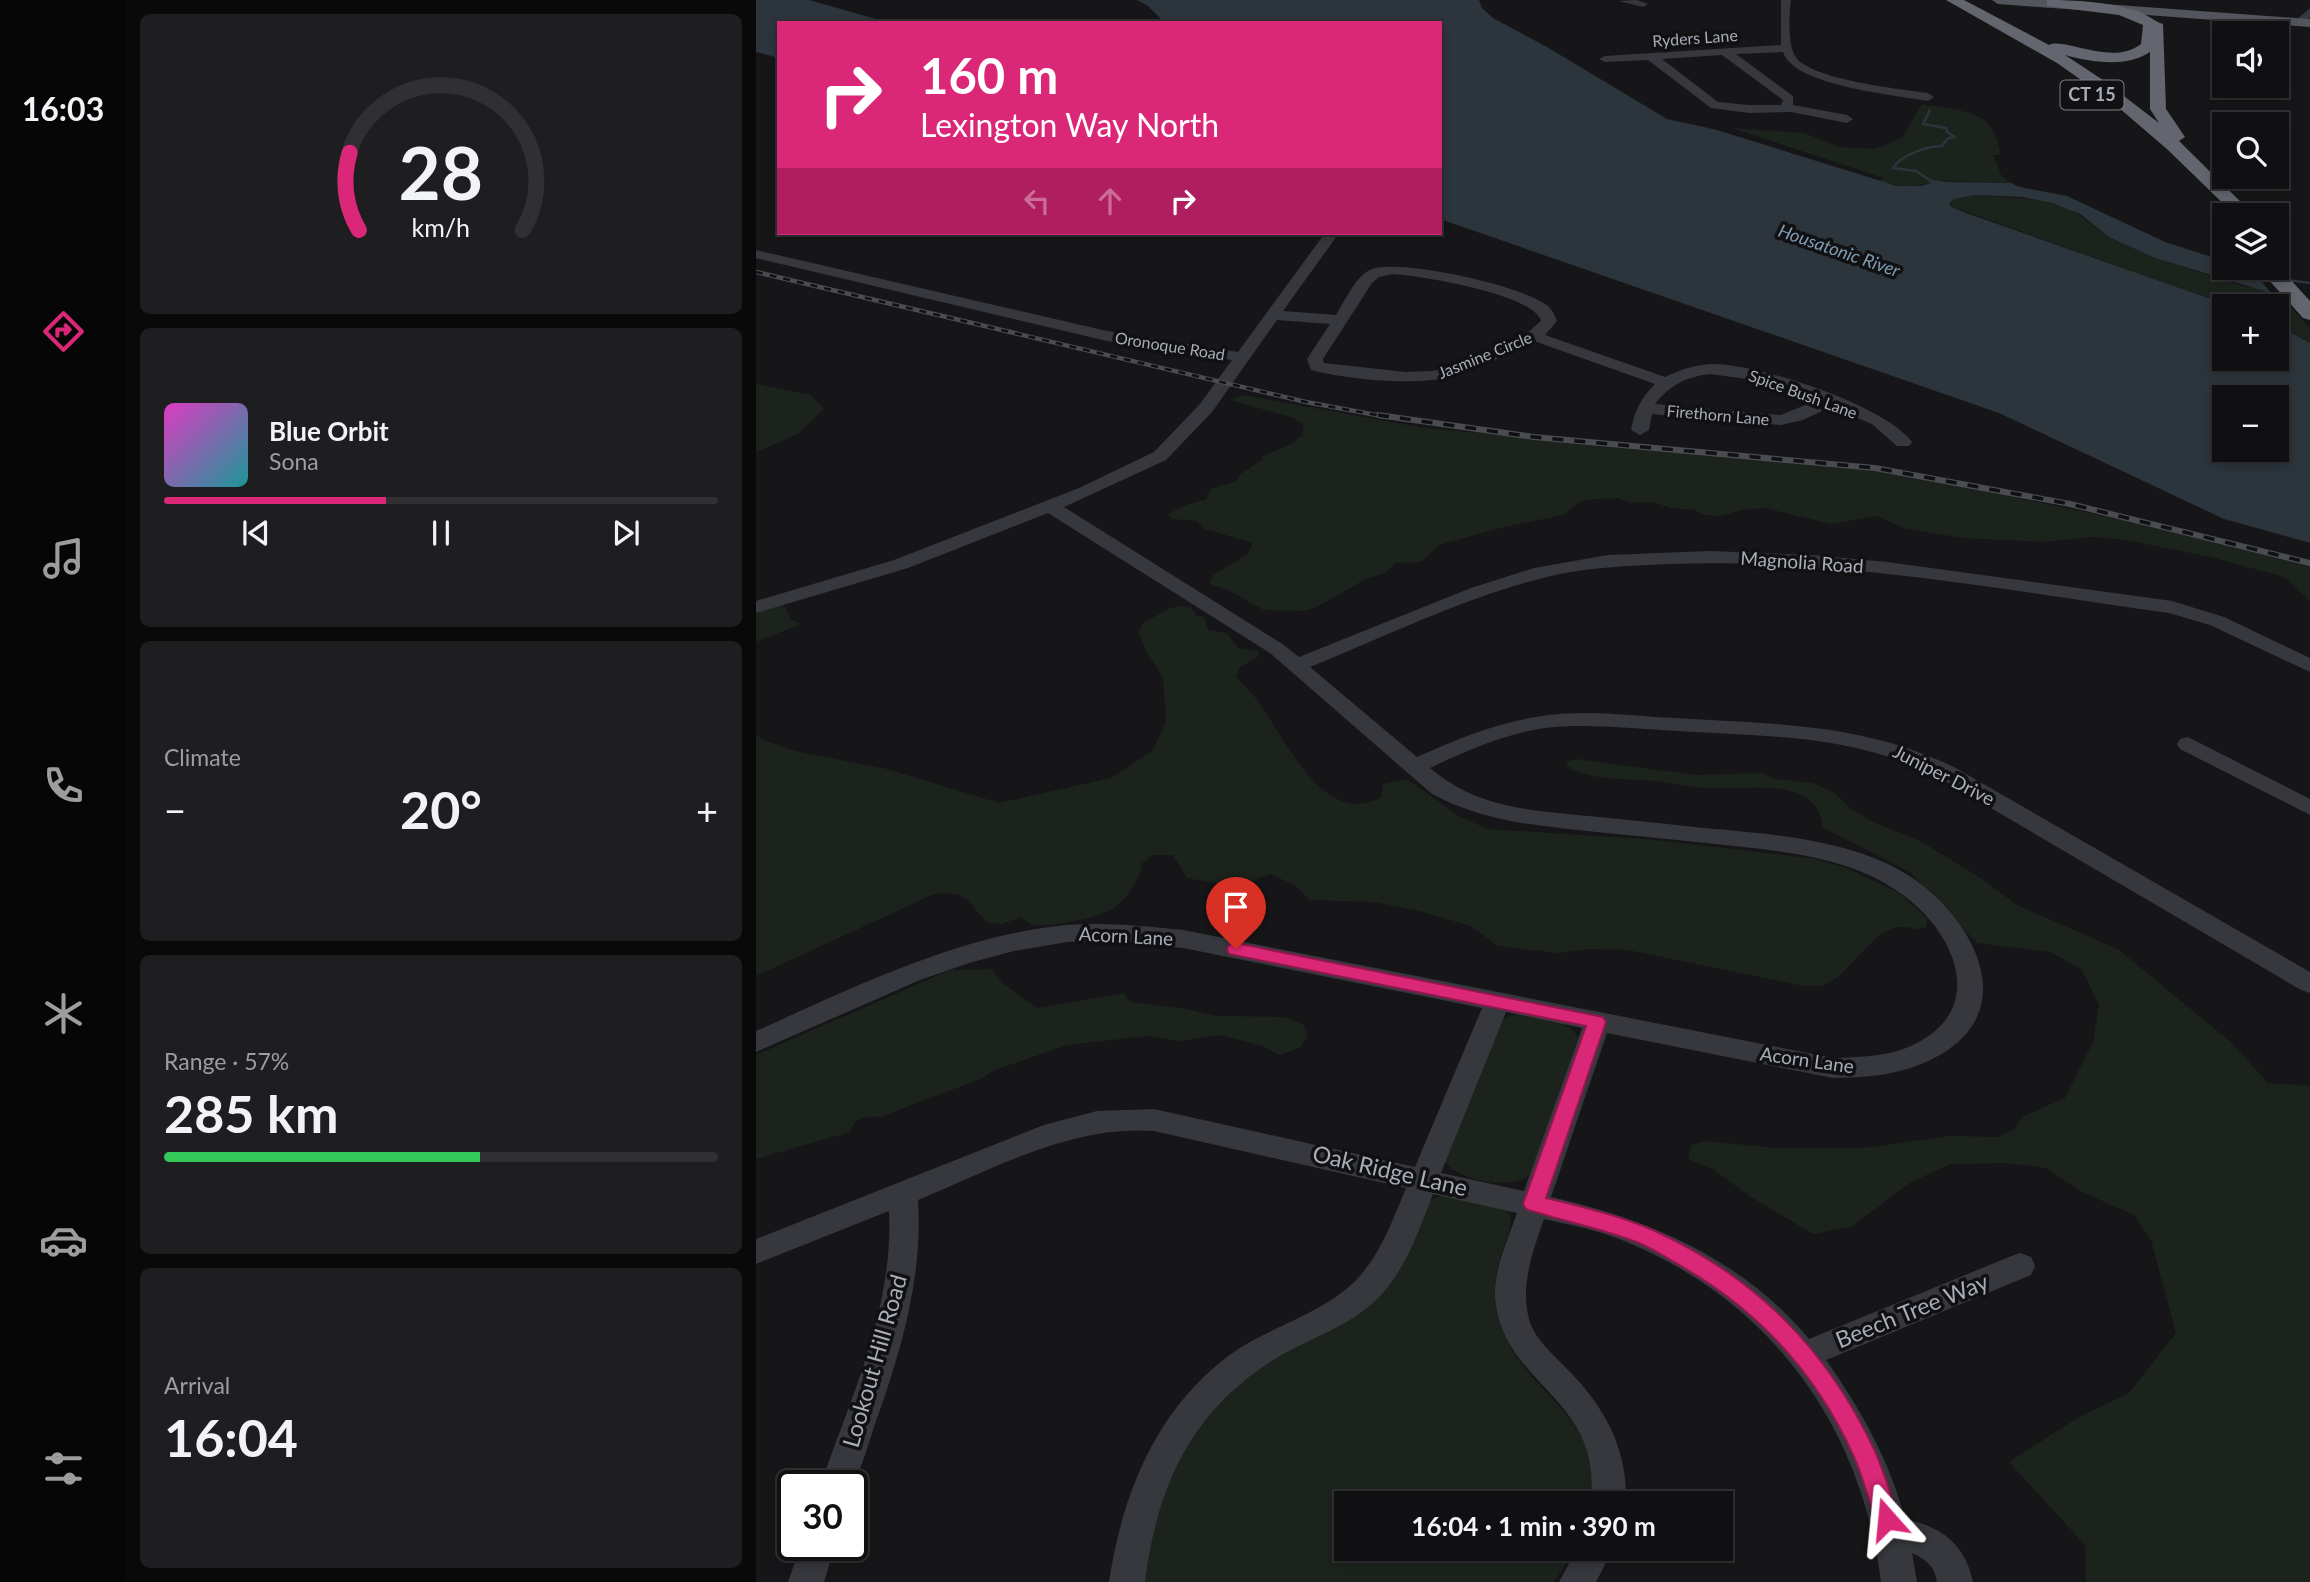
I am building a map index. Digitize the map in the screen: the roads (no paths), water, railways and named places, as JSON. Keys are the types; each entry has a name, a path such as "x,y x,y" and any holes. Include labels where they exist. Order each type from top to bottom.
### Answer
{"highway":[{"name":"CT 15","path":"1936,0 2003,37 2102,102 2229,203"},
{"name":"CT 15","path":"1954,0 2025,37 2098,83 2169,140 2203,184"},
{"path":"2089,0 2149,10 2158,109 2166,124 2205,167 2203,184"},
{"path":"1970,9 2076,54 2103,57 2128,55 2143,51 2149,46 2150,24 2144,17 2052,3"},
{"path":"2279,280 2310,314"}],"main road":[{"path":"1998,0 2305,22"}],"street":[{"path":"1628,0 1625,1 1643,4"},
{"path":"1786,0 1787,48 1792,60 1808,70 1844,81 1928,97"},
{"path":"2305,22 2310,11"},
{"name":"Ryders Lane","path":"1605,59 1787,48"},
{"path":"1725,52 1788,99 1786,108"},
{"path":"1652,57 1715,105 1786,108 1847,119"},
{"path":"1242,357 1278,312 1331,235"},
{"name":"Oronoque Road","path":"756,254 1108,336 1242,357 1202,413 1160,456 1050,506 901,564 756,607"},
{"name":"Jasmine Circle","path":"1384,270 1403,270 1482,287 1540,307 1548,315 1549,321 1544,329 1533,336 1454,371 1432,376 1405,377 1319,368 1315,361 1344,317 1371,275 1384,270"},
{"path":"1278,312 1344,317"},
{"path":"1533,336 1667,383"},
{"name":"Spice Bush Lane","path":"1640,430 1649,400 1667,383 1696,371 1719,369 1762,377 1828,401 1887,426 1903,442"},
{"name":"Firethorn Lane","path":"1646,408 1781,420 1797,416 1828,401"},
{"name":"Acorn Lane","path":"756,1042 952,957 1000,943 1091,931 1172,937 1833,1068 1884,1066 1928,1048 1960,1021 1968,1004 1970,970 1956,935 1930,905 1881,871 1844,856 1776,842 1510,815 1454,798 1266,641 1050,506"},
{"name":"Magnolia Road","path":"1297,665 1478,592 1529,575 1608,561 1711,556 1861,565 2163,605 2203,615 2310,666"},
{"name":"Juniper Drive","path":"1414,767 1503,729 1565,720 1817,732 1875,742 1909,754 1946,772 2310,984"},
{"path":"2188,744 2310,808"},
{"path":"1126,1582 1135,1521 1146,1488 1160,1456 1181,1423 1220,1382 1242,1364 1286,1337 1342,1312 1360,1298 1387,1265 1497,1002"},
{"path":"1597,1022 1534,1204 1510,1282 1510,1301 1514,1322 1534,1360 1571,1396 1598,1435 1608,1469 1609,1491"},
{"name":"Oak Ridge Lane","path":"756,1251 1079,1124 1124,1118 1169,1122 1534,1204 1625,1228 1675,1251 1742,1293 1761,1309 1804,1355 1824,1382 1858,1440 1891,1533 1899,1582"},
{"name":"Lookout Hill Road","path":"842,1470 885,1339 901,1279 906,1235 903,1194"},
{"name":"Beech Tree Way","path":"1804,1355 2020,1266"},
{"path":"1891,1533 1913,1536 1931,1543 1945,1556 1955,1582"},
{"path":"806,1582 813,1561"},
{"path":"1577,1582 1589,1561"}],"water":[{"path":"756,0 809,0 883,21 777,21 777,57 756,52"},
{"name":"Housatonic River","path":"1137,0 1479,0 1482,8 1493,18 1667,119 1717,130 1897,186 1921,186 1931,183 1927,179 2011,183 2067,196 2165,242 2212,257 2212,275 2155,258 2109,237 2080,214 2052,203 2022,197 1975,195 1954,199 1950,203 1950,206 1966,213 2212,299 2212,371 2289,371 2289,332 2310,343 2310,543 2224,519 1999,413 1442,220 1442,21 1163,21 1148,6"},
{"path":"2228,280 2260,280 2271,293"}],"waterway":[{"path":"1930,110 1923,124 1946,128 1947,132 1955,137 1948,138 1942,146 1908,155 1893,168 1916,171 1931,181"},
{"path":"2287,280 2310,283"}],"railway":[{"path":"756,272 1306,402 1387,417"},
{"path":"1378,415 1534,437 1875,468 2070,504 2310,563"}]}
